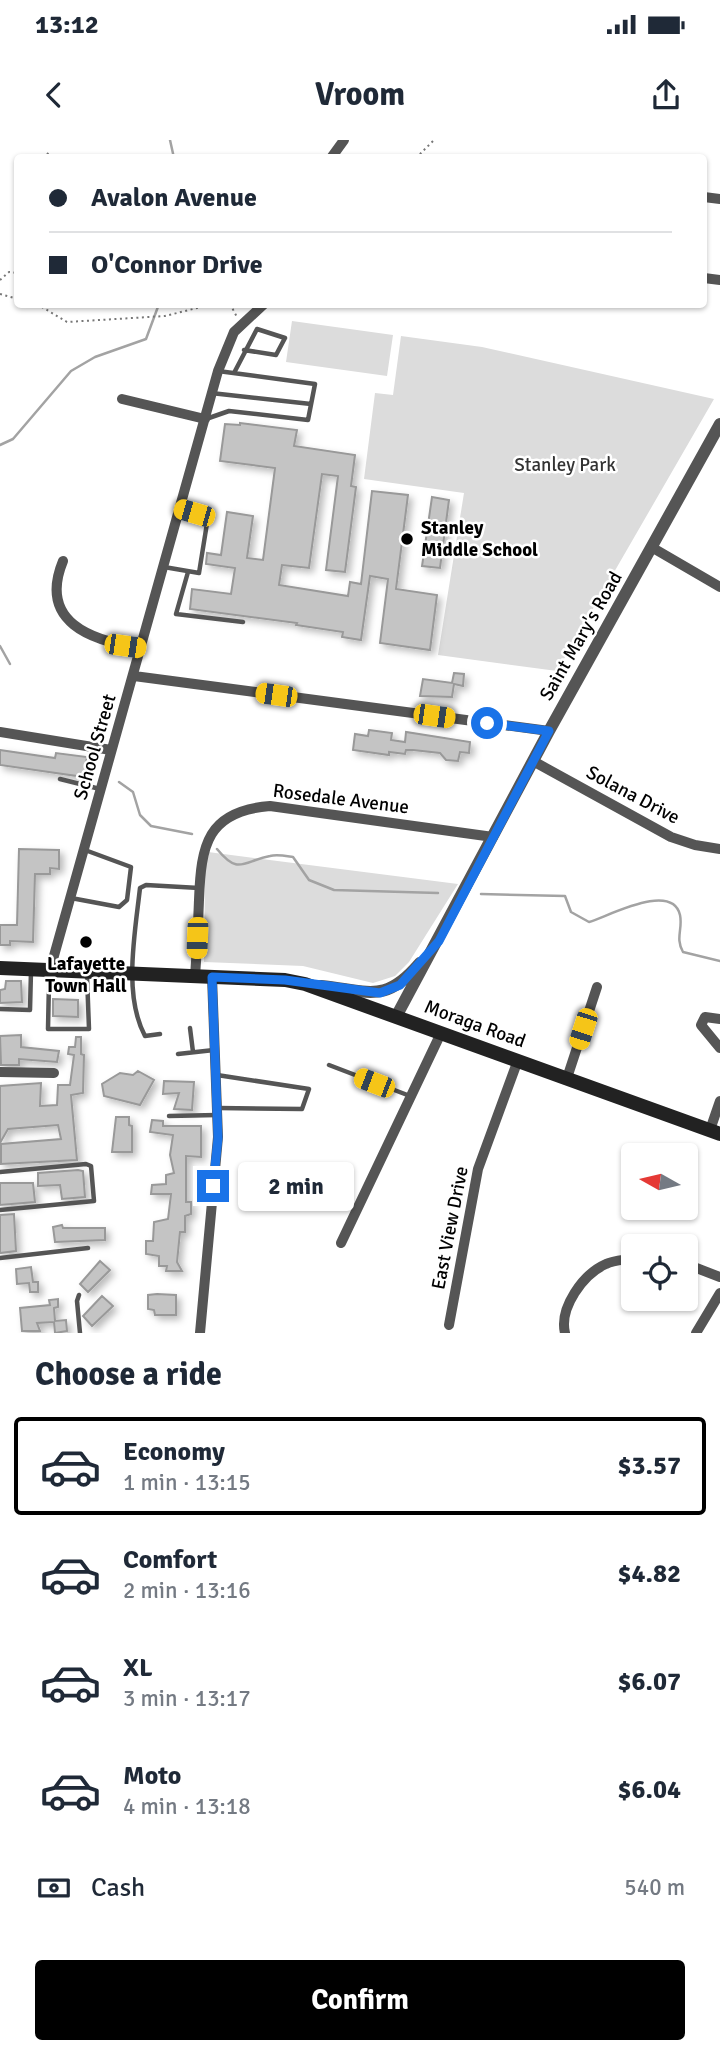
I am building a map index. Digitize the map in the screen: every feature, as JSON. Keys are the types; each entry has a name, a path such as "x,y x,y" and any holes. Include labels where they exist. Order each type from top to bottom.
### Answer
{"main road":[{"name":"Moraga Road","path":"0,968 195,976 305,984 715,1132"}],"street":[{"name":"School Street","path":"52,970 211,393 229,341 241,324 259,308"},
{"path":"122,399 205,419"},
{"name":"Saint Mary's Road","path":"397,1015 439,941 549,731 720,424"},
{"path":"653,548 720,587"},
{"path":"64,561 57,577 55,592 64,616 94,637 141,649"},
{"path":"134,676 549,731"},
{"path":"0,732 111,750"},
{"name":"Solana Drive","path":"533,761 671,837 720,849"},
{"name":"Rosedale Avenue","path":"195,976 200,865 212,831 223,821 253,807 270,806 493,837"},
{"path":"305,984 366,992 387,991 400,985 439,941"},
{"path":"200,1333 218,1138 212,977"},
{"path":"567,1078 597,987"},
{"path":"720,1019 705,1017 701,1025 720,1048"},
{"path":"341,1243 441,1033"},
{"name":"East View Drive","path":"449,1325 478,1169 518,1060"},
{"path":"0,1072 54,1073"},
{"path":"715,1132 720,1101"},
{"path":"565,1333 563,1324 569,1306 582,1283 605,1264 621,1261"},
{"path":"698,1269 720,1277"},
{"path":"696,1333 720,1293"}],"lane":[{"path":"234,373 244,350 257,329 285,338 276,355 244,350"},
{"path":"205,419 229,411 308,420 315,384 218,371"},
{"path":"211,393 311,404"},
{"path":"164,567 199,573 208,517 180,509"},
{"path":"188,571 176,614 243,622"},
{"path":"60,779 101,789"},
{"path":"70,898 119,907 127,900 131,867 84,849"},
{"path":"160,1034 145,1036 137,1021 134,973 140,888 146,885 199,888"},
{"path":"0,1009 30,1010 31,969"},
{"path":"52,970 49,982 48,1030 89,1029 87,971"},
{"path":"190,1028 193,1052"},
{"path":"178,1054 215,1050"},
{"path":"329,1065 411,1096"},
{"path":"169,1116 302,1109 309,1089 216,1074"},
{"path":"0,1172 86,1164 91,1167 94,1200 0,1210"},
{"path":"0,1258 88,1248"},
{"path":"79,1295 77,1301 80,1333"}],"path":[{"path":"420,154 434,140"},
{"path":"44,308 67,321 178,315 200,308"},
{"path":"232,308 241,324"}],"green space":[{"path":"292,321 393,335 387,376 286,362"},
{"name":"Stanley Park","path":"401,336 482,347 714,399 557,671 438,655 464,493 364,479 375,393 393,395"},
{"path":"208,852 458,884 409,962 395,976 373,983 303,966 204,962 205,871"}],"building":[{"path":"240,423 297,430 294,446 355,455 351,486 356,487 345,572 326,570 338,476 322,474 309,568 282,565 279,585 348,596 350,582 361,584 372,491 408,495 396,589 437,595 430,650 380,643 388,579 370,576 361,640 342,637 343,632 296,625 297,623 190,609 192,589 231,594 235,568 206,564 207,553 221,555 227,512 253,516 247,558 263,560 275,468 220,461 225,424"},
{"path":"432,497 449,500 440,568 422,566"},
{"path":"454,673 464,674 463,686 454,684 452,697 420,696 423,679 452,683"},
{"path":"369,730 392,733 391,740 405,742 406,732 470,742 469,753 460,752 458,761 446,760 440,753 413,750 406,750 405,754 389,752 389,755 353,750 355,734 368,736"},
{"path":"0,750 55,758 56,753 87,757 84,777 0,765"},
{"path":"19,849 59,850 59,869 50,868 50,874 35,874 33,942 10,941 10,945 0,945 0,925 17,925"},
{"path":"6,981 21,981 22,1002 0,1003 0,990 5,989"},
{"path":"53,999 78,1000 78,1017 53,1016"},
{"path":"21,1035 21,1047 59,1051 57,1062 19,1059 19,1065 1,1065 0,1036"},
{"path":"76,1037 81,1037 81,1054 84,1055 83,1093 71,1095 77,1160 1,1164 1,1144 61,1139 58,1125 8,1129 0,1143 0,1086 41,1083 40,1106 57,1105 58,1085 70,1085 74,1055 68,1054 69,1047 75,1047"},
{"path":"138,1071 154,1080 140,1105 104,1096 102,1084 120,1073 133,1075"},
{"path":"164,1081 194,1082 192,1110 174,1109 179,1093 163,1094"},
{"path":"116,1117 129,1117 129,1125 132,1126 132,1152 112,1152"},
{"path":"152,1120 163,1121 163,1126 201,1126 201,1157 186,1156 186,1202 191,1202 191,1214 185,1216 185,1232 180,1232 177,1262 182,1271 166,1271 167,1266 159,1266 159,1256 146,1254 146,1241 153,1241 154,1222 168,1219 171,1194 151,1194 152,1185 166,1184 166,1175 174,1173 170,1155 173,1135 150,1132"},
{"path":"83,1171 85,1197 62,1199 60,1185 38,1186 38,1173"},
{"path":"0,1183 33,1183 35,1202 0,1205"},
{"path":"14,1214 16,1251 0,1253 0,1215"},
{"path":"62,1225 63,1228 105,1228 105,1240 55,1242 53,1227"},
{"path":"100,1261 110,1270 88,1292 80,1284"},
{"path":"31,1267 33,1282 38,1282 38,1292 30,1292 29,1283 17,1284 16,1269"},
{"path":"148,1295 176,1295 176,1315 155,1315 154,1310 148,1309"},
{"path":"102,1296 113,1306 92,1326 83,1316"},
{"path":"58,1299 58,1307 54,1308 55,1321 66,1320 67,1331 55,1333 54,1322 37,1323 40,1331 22,1331 20,1308 50,1305 49,1300"}],"waterway":[{"path":"170,140 173,154"},
{"path":"0,445 13,439 71,371 95,357 146,339 158,308"},
{"path":"0,646 10,664"},
{"path":"119,782 133,792 140,815 151,826 192,834"},
{"path":"217,849 231,862 242,865 273,855 293,857 309,880 334,890 438,893"},
{"path":"481,894 565,896 571,912 589,922 638,904 665,901 675,905 680,915 680,942 683,952 720,961"}],"place":[{"name":"Stanley Middle School","path":"407,539"},
{"name":"Lafayette Town Hall","path":"86,942"}],"route":[{"path":"213,1186 218,1138 212,977 285,980 380,993 400,985 439,941 549,731 487,723"}]}
